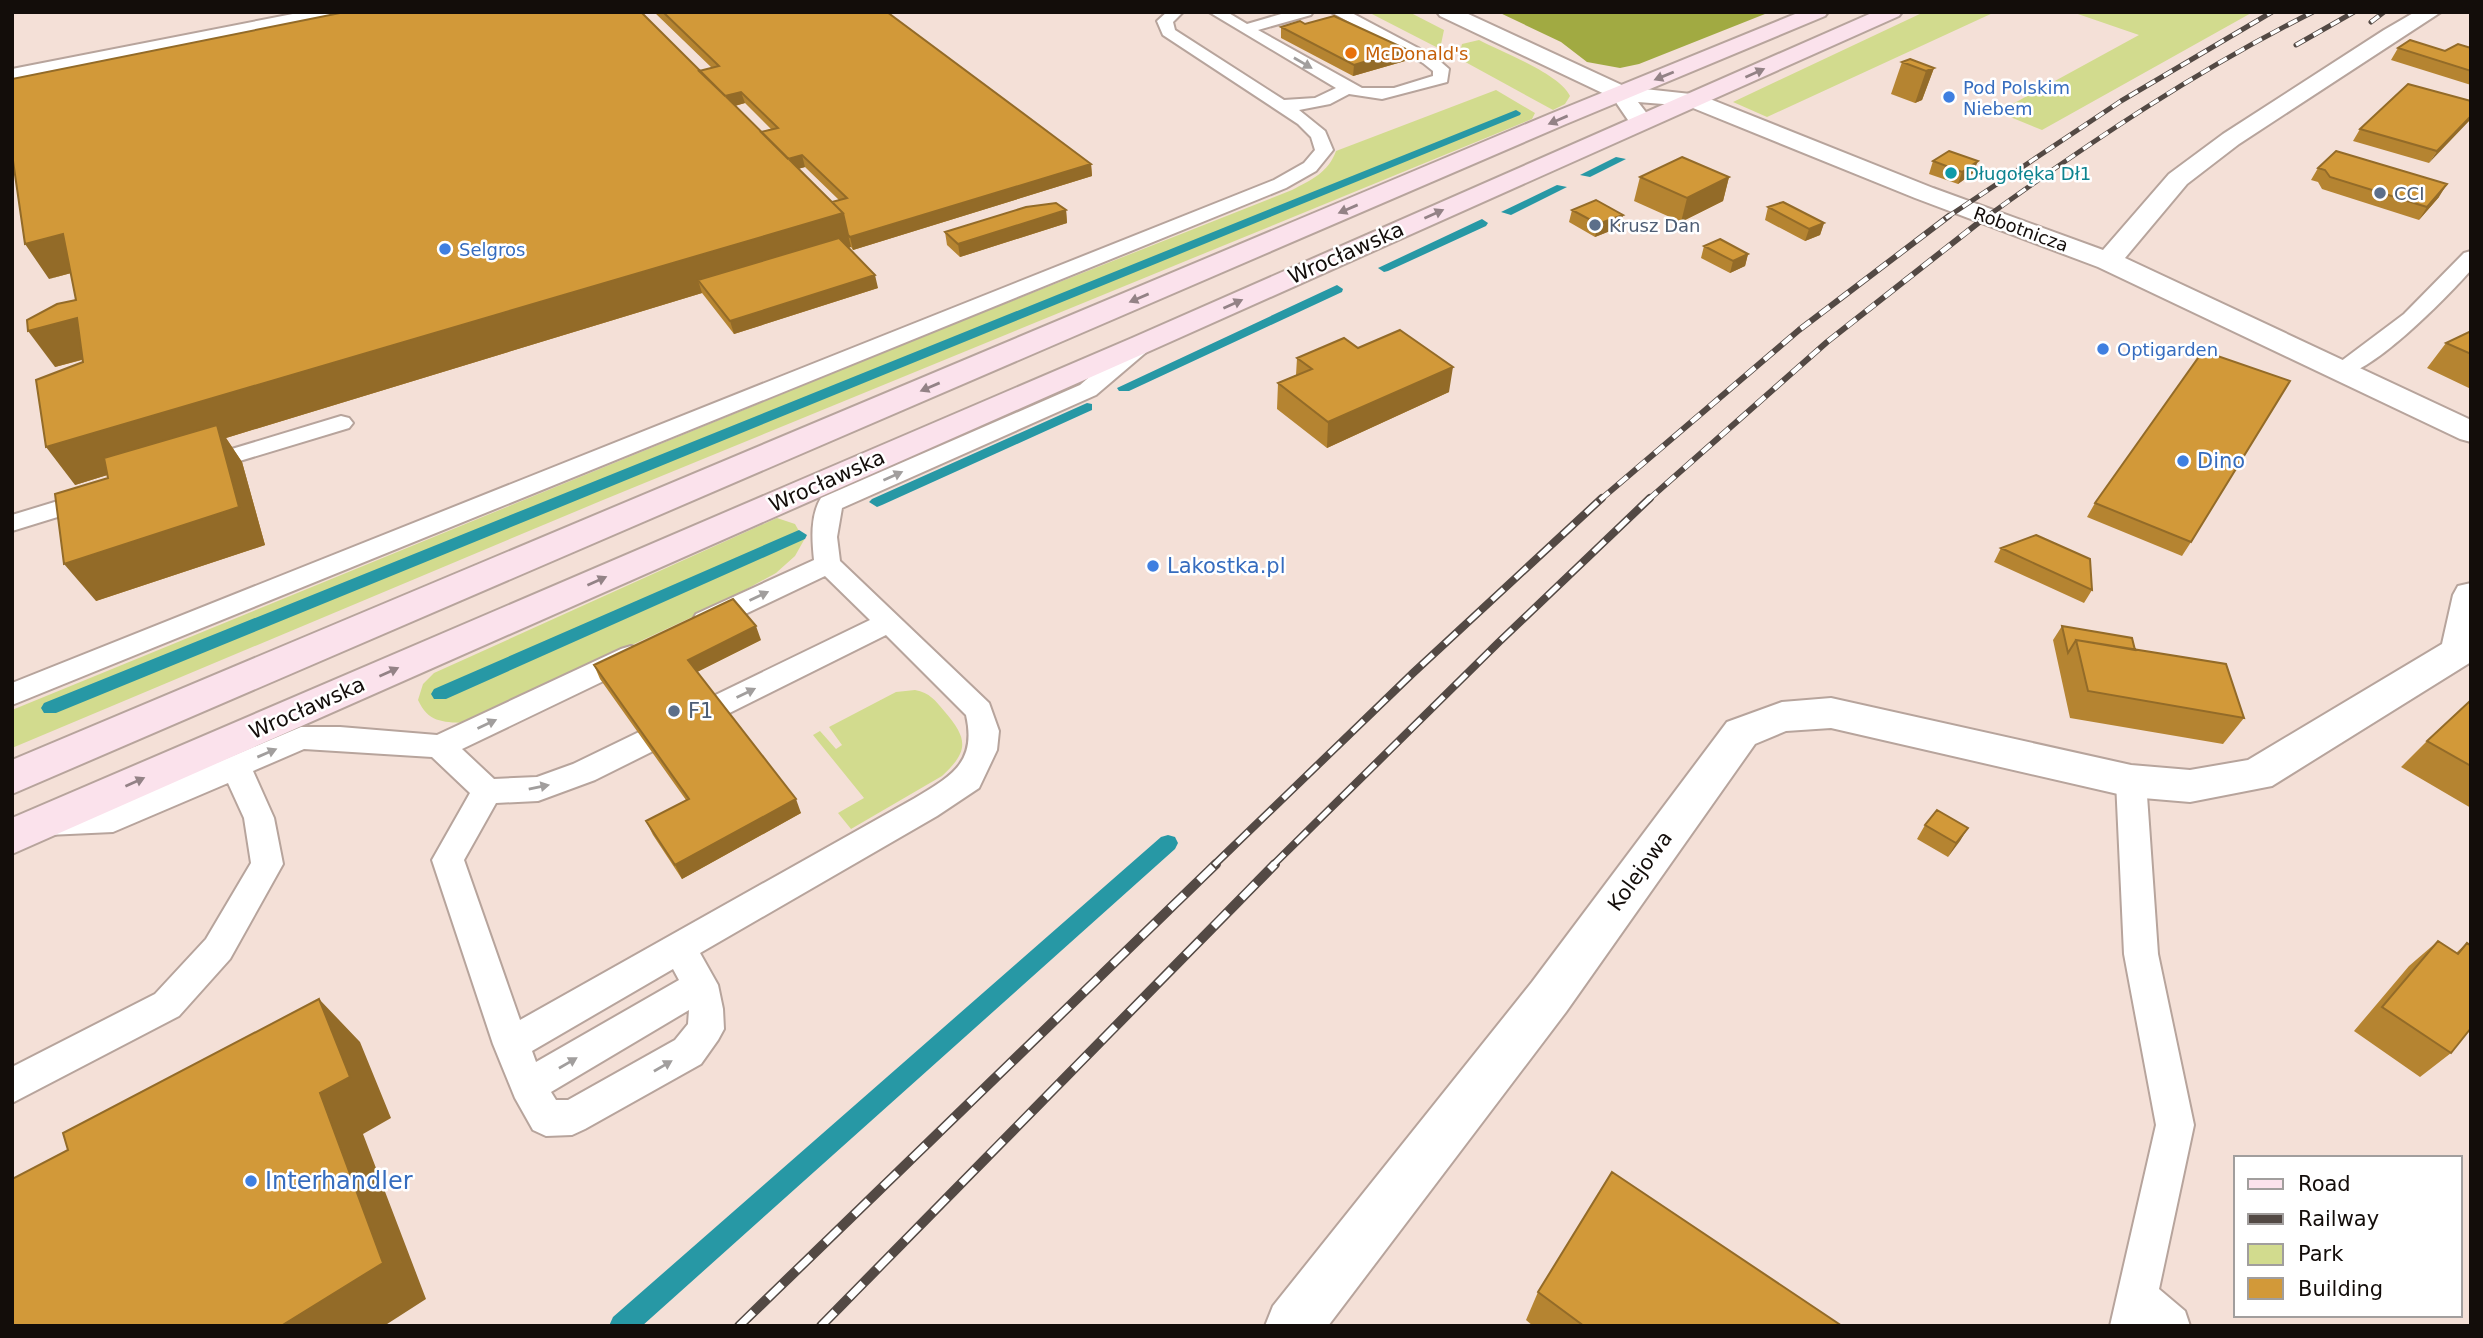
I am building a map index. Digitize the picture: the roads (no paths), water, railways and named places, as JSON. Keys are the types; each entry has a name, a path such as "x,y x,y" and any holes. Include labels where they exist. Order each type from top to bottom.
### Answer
{"main road":[{"name":"Wrocławska","path":"12,778 1621,93 1818,12"},
{"name":"Wrocławska","path":"27,830 1142,344 1892,12"}],"street":[{"path":"1447,12 1621,93 1641,122"},
{"path":"2108,261 2178,179 2254,124 2391,34 2431,12"},
{"name":"Robotnicza","path":"1621,93 1692,100 1924,193 2108,261 2471,432"},
{"path":"2465,655 2471,595"},
{"name":"Kolejowa","path":"1293,1326 1549,997 1741,733 1782,717 1831,713 2132,780 2190,786 2257,775 2465,655"}],"lane":[{"path":"12,74 327,12"},
{"path":"12,695 1280,184 1310,167 1324,150 1319,135 1304,120 1168,32 1165,21 1176,12"},
{"path":"1216,12 1347,89 1364,95"},
{"path":"1244,29 1306,12"},
{"path":"1304,120 1364,95 1397,93 1441,79 1441,69 1338,12"},
{"path":"1282,105 1321,102 1336,97 1347,89"},
{"path":"2344,370 2409,323 2447,286 2471,257"},
{"path":"511,1044 926,807 968,780 982,750 984,731 979,711 828,564 824,537 831,504 1088,390 1142,344"},
{"path":"183,471 341,423"},
{"path":"12,523 117,491"},
{"path":"27,830 113,820 301,738 340,738 440,746 828,564"},
{"path":"440,746 488,791 538,789 584,772 889,622"},
{"path":"12,1086 167,1005 218,949 267,864 259,818 236,766"},
{"path":"2132,780 2141,954 2175,1125 2134,1311 2170,1326"},
{"path":"488,791 448,860 511,1044 528,1086 546,1118 572,1116 688,1052 706,1030 706,1009 701,985 679,948"},
{"path":"528,1086 701,985"}],"waterway":[{"path":"50,708 1516,113"},
{"path":"1586,175 1620,159"},
{"path":"1507,212 1561,187"},
{"path":"1384,268 1482,223"},
{"path":"1124,388 1337,289"},
{"path":"877,502 1087,407"},
{"path":"440,694 799,535"},
{"path":"622,1326 1168,843"}],"railway":[{"path":"1946,218 2121,101 2272,12"},
{"path":"1985,218 2145,108 2228,58 2313,12"},
{"path":"2296,45 2354,12"},
{"path":"2371,22 2384,12"},
{"path":"1600,500 1799,330 1949,216"},
{"path":"1648,500 1827,342 1987,216"},
{"path":"1214,865 1413,673 1602,498"},
{"path":"1273,865 1499,642 1650,498"},
{"path":"739,1326 1216,864"},
{"path":"821,1326 1275,864"}],"place":[{"name":"McDonald's","path":"1351,53"},
{"name":"Pod Polskim Niebem","path":"1949,97"},
{"name":"Długołęka Dł1","path":"1951,173"},
{"name":"CCI","path":"2380,193"},
{"name":"Krusz Dan","path":"1595,225"},
{"name":"Selgros","path":"445,249"},
{"name":"Optigarden","path":"2103,349"},
{"name":"Dino","path":"2183,461"},
{"name":"Lakostka.pl","path":"1153,566"},
{"name":"F1","path":"674,711"},
{"name":"Interhandler","path":"251,1181"}]}
